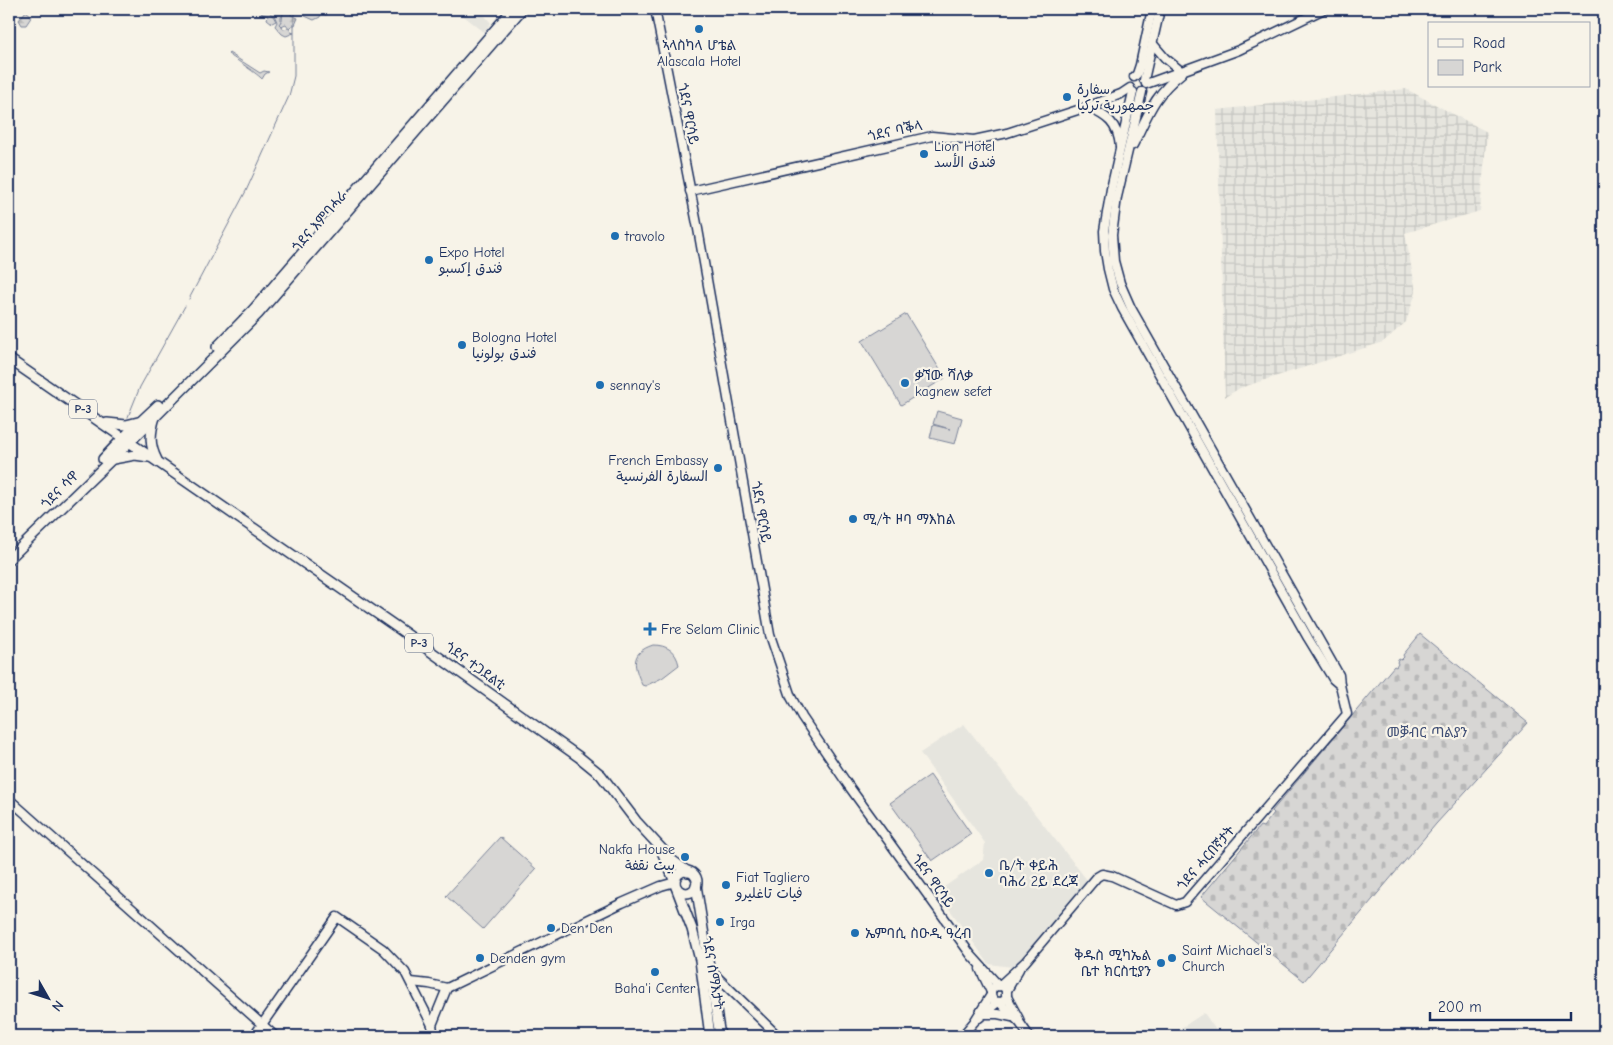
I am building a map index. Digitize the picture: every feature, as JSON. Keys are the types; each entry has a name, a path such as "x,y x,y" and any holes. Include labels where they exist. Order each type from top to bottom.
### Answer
{"main road":[{"name":"ጎደና እምባሓራ","path":"127,439 141,421 253,310 513,9"},
{"name":"ጎደና እምባሓራ","path":"127,439 155,416 258,314 522,9"},
{"name":"ጎደና ዋርሳይ","path":"655,9 690,191 770,635 782,674 791,697 802,717 848,785 979,965 999,986"},
{"path":"1131,90 1138,93 1144,86 1238,50 1324,9"},
{"path":"1124,153 1144,86 1153,44 1157,25 1154,11"},
{"path":"1124,153 1131,90 1130,83 1137,74 1154,11"},
{"path":"1153,44 1167,60 1185,70"},
{"path":"1124,153 1157,97 1185,70"},
{"path":"1134,77 1141,78 1144,86"},
{"name":"ጎደና ባቕላ","path":"690,191 932,136 980,140 1015,131 1131,90"},
{"path":"1087,107 1104,115 1112,122 1124,153"},
{"name":"ጎደና ሓርበኛታት","path":"1020,967 1097,877 1102,874 1109,875 1176,905 1185,902 1347,714 1340,685 1333,679 1325,667 1131,308 1120,283 1113,256 1112,234 1124,153"},
{"name":"P-3","path":"9,359 155,459"},
{"path":"155,416 150,440 155,459"},
{"path":"105,424 126,425 141,421"},
{"path":"105,424 114,440 110,457 135,454 155,459"},
{"name":"ጎደና ሳዋ","path":"9,559 127,439"},
{"name":"ጎደና ሳዋ","path":"9,551 110,457"},
{"name":"ጎደና ተጋደልቲ","path":"155,459 383,617 579,757 601,775 630,815 673,861 688,872"},
{"path":"9,799 275,1036"},
{"name":"ጎደና ተጋደልቲ","path":"660,847 676,884"},
{"path":"688,872 696,878 696,885 692,891 685,893 676,884 678,875 688,872"},
{"path":"411,982 447,988 622,903 660,886 676,884"},
{"name":"ጎደና ሰማእታት","path":"676,884 692,929 700,960 710,1036"},
{"name":"ጎደና ሰማእታት","path":"696,885 720,1036"},
{"path":"254,1036 337,917 383,949 400,966 411,982 432,1025 434,1036"},
{"path":"700,960 778,1036"},
{"name":"ጎደና ዋርሳይ","path":"979,965 991,993"},
{"path":"962,1036 974,1022 994,988 999,986 1020,967"},
{"path":"974,1022 1004,999 1020,967"},
{"path":"999,986 1002,987 1006,994 1020,1024"},
{"path":"432,1025 447,988"},
{"path":"991,993 992,998 1020,1024 1029,1036"},
{"path":"984,1014 998,1014 1014,1018"}],"shaded area":[{"path":"455,9 479,9 491,23 484,32"},
{"path":"1406,89 1487,132 1480,211 1405,233 1416,292 1406,322 1383,342 1240,388 1225,397 1217,110"},
{"path":"964,724 1087,880 1023,961 1012,967 989,964 937,892 983,860 985,843 920,753"},
{"path":"1204,1013 1220,1036 1169,1036"}],"green space":[{"path":"266,9 285,9 281,10 286,11 281,17 281,26 283,29 289,28 294,33 286,36 282,34 275,26 277,22 274,15 270,14 276,21 272,23 267,19 268,16 262,14 261,12"},
{"path":"287,9 296,9 292,11 291,15 298,18 295,25 289,28 286,24 281,26 279,24 283,13"},
{"path":"303,9 330,10 326,15 321,13 320,17 314,20 305,16"},
{"path":"26,11 32,16 26,25 22,25 19,20"},
{"path":"229,53 260,73 264,71 269,72 262,79"},
{"path":"906,314 945,378 901,405 862,341"},
{"path":"937,411 962,418 955,444 930,438 933,425 950,429 933,424"},
{"name":"መቓብር ጣልያን","path":"1420,634 1528,723 1436,824 1304,981 1201,897 1260,826 1263,827 1274,813 1272,811 1394,666 1396,667 1399,659 1401,660 1404,657 1403,655"},
{"path":"653,645 663,646 670,650 676,656 679,665 662,678 645,686 642,685 639,678 636,661 640,652"},
{"path":"930,775 971,834 932,861 890,803"},
{"path":"500,837 536,869 483,929 446,896"}],"waterway":[{"path":"189,299 246,191 289,96 294,76 294,9"},
{"path":"128,417 140,387 185,306"}],"place":[{"name":"ኣላስካላ ሆቴል Alascala Hotel","path":"699,29"},
{"name":"سفارة جمهورية تركيا","path":"1067,97"},
{"name":"Lion Hotel فندق الأسد","path":"924,154"},
{"name":"travolo","path":"615,236"},
{"name":"Expo Hotel فندق إكسبو","path":"429,260"},
{"name":"Bologna Hotel فندق بولونيا","path":"462,345"},
{"name":"ቃኘው ሻለቃ kagnew sefet","path":"905,383"},
{"name":"sennay's","path":"600,385"},
{"name":"French Embassy السفارة الفرنسية","path":"718,468"},
{"name":"ሚ/ት ዞባ ማእከል","path":"853,519"},
{"name":"Fre Selam Clinic","path":"650,629"},
{"name":"Nakfa House بيت نقفة","path":"685,857"},
{"name":"ቤ/ት ቀይሕ ባሕሪ 2ይ ደረጃ","path":"989,873"},
{"name":"Fiat Tagliero فيات تاغليرو","path":"726,885"},
{"name":"Irga","path":"720,922"},
{"name":"Den Den","path":"551,928"},
{"name":"ኤምባሲ ስዑዲ ዓረብ","path":"855,933"},
{"name":"Denden gym","path":"480,958"},
{"name":"Saint Michael's Church","path":"1172,958"},
{"name":"ቅዱስ ሚካኤል ቤተ ክርስቲያን","path":"1161,963"},
{"name":"Baha'i Center","path":"655,972"}]}
